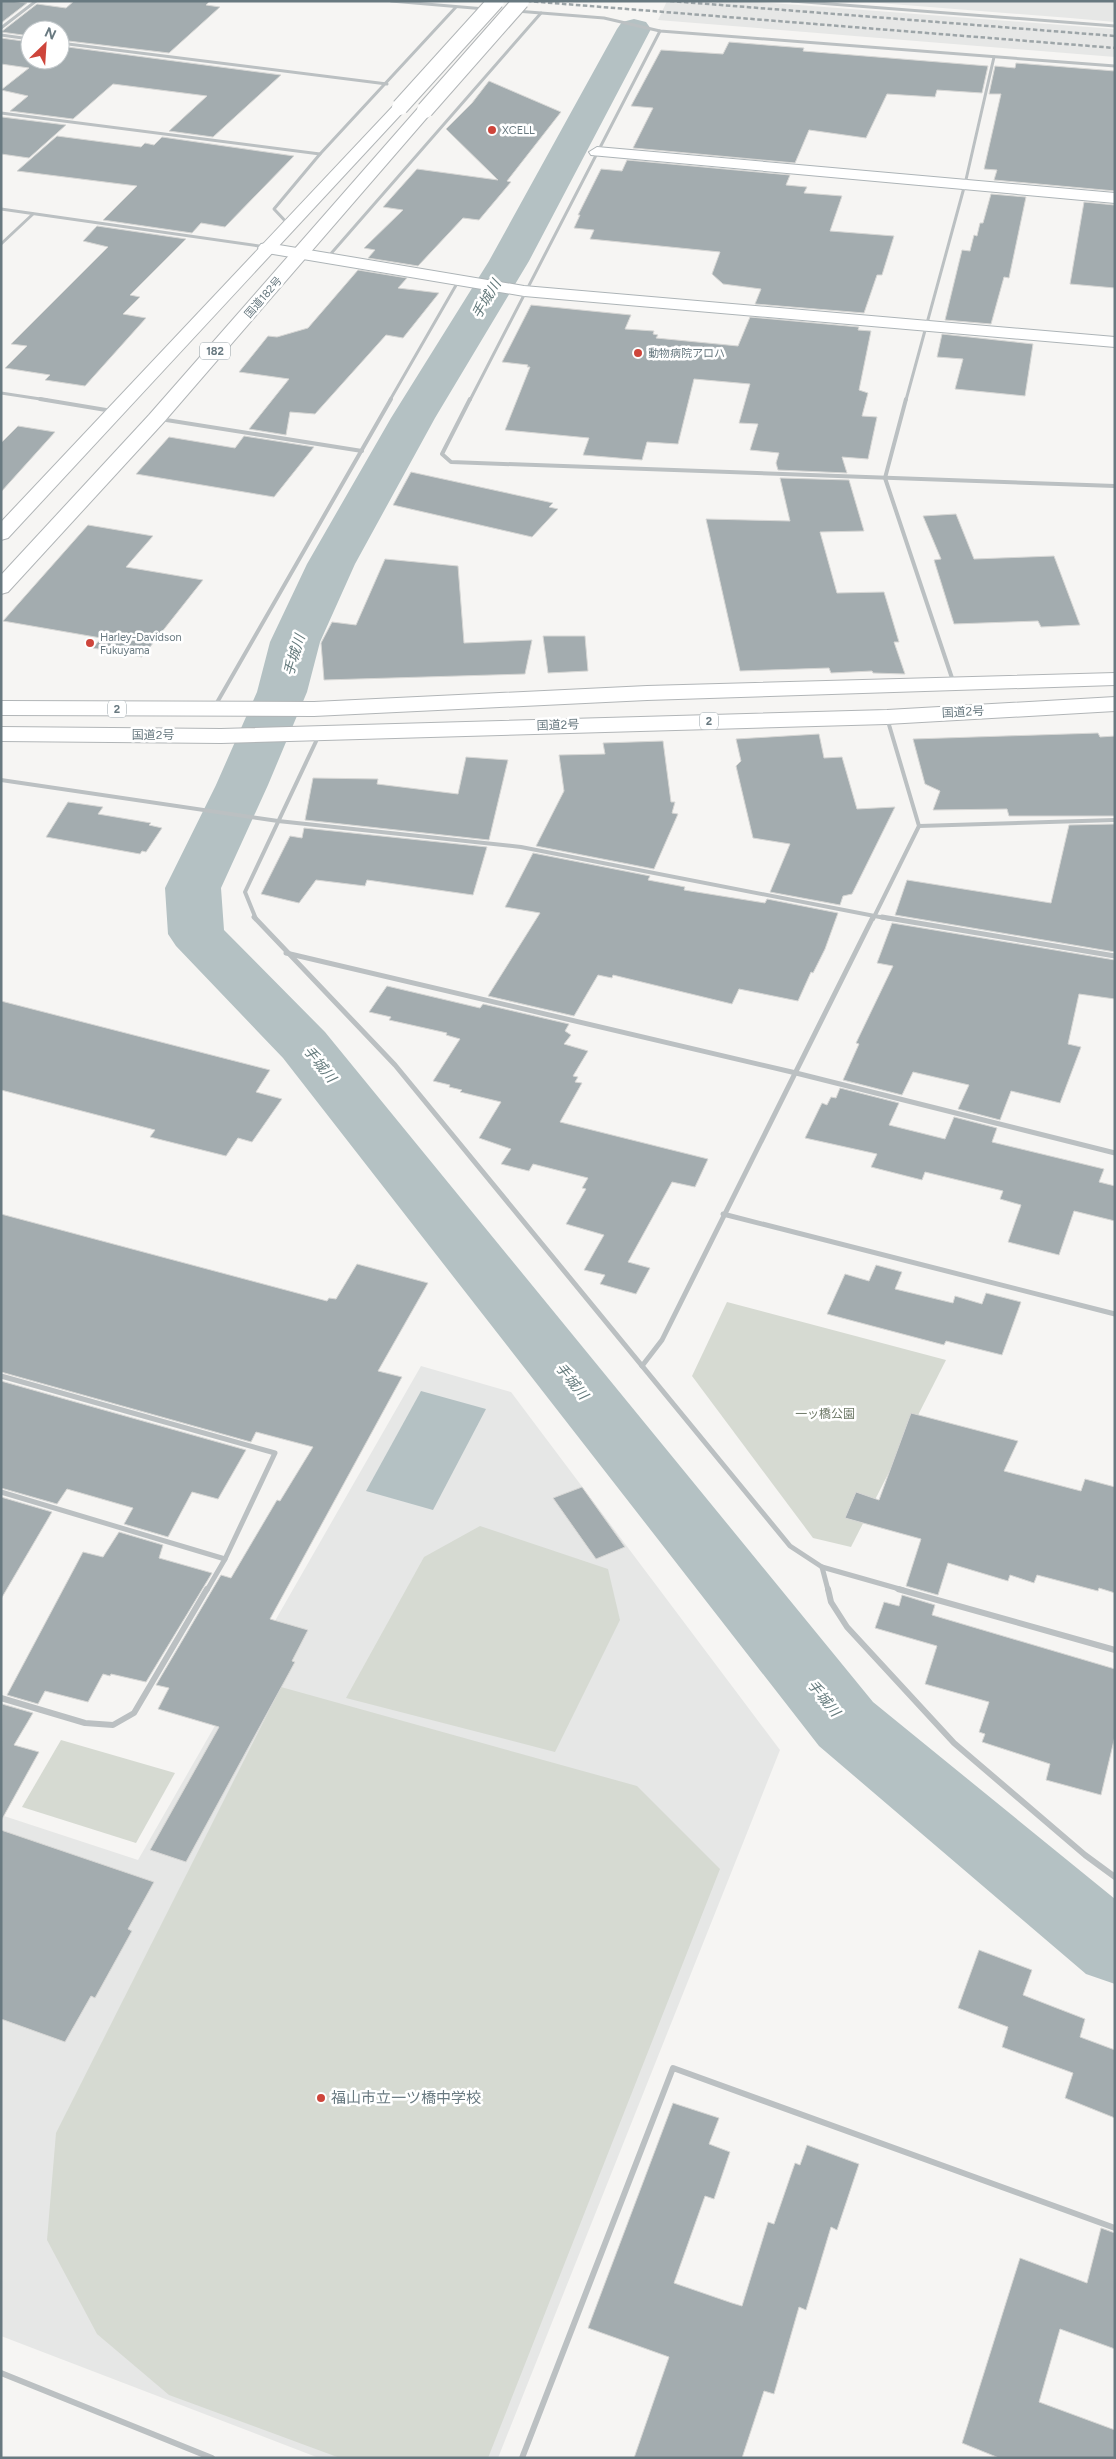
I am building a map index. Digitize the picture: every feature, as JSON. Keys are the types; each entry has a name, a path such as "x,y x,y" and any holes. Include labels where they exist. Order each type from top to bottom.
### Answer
{"main road":[{"name":"国道182号","path":"1,588 156,419 521,1"},
{"name":"182","path":"1,534 267,248 400,107 498,7"},
{"path":"596,152 1115,198"},
{"path":"267,248 519,290 1115,342"},
{"name":"国道2号","path":"1,708 314,709 647,693 1115,678"},
{"name":"国道2号","path":"1,734 221,736 887,717 1115,704"}],"street":[{"path":"1,28 36,1"},
{"path":"391,1 456,7 498,7 541,13 604,18 660,30 1115,66"},
{"path":"792,1 1115,26"},
{"path":"289,225 274,209 320,154 387,84 456,7"},
{"path":"328,257 541,13"},
{"path":"660,30 596,152 519,290 442,454 451,462 1115,486"},
{"path":"1,35 20,38"},
{"path":"70,44 387,84"},
{"path":"954,684 885,478 925,325 965,184 994,57"},
{"path":"1,113 320,154"},
{"path":"1,210 267,248"},
{"path":"1,244 33,214"},
{"path":"223,710 362,451 464,281"},
{"path":"1,393 115,411"},
{"path":"156,419 362,451"},
{"path":"642,1366 662,1340 918,826 887,717"},
{"path":"311,732 278,821 245,892 254,917 394,1065 790,1546 822,1567 1115,1650"},
{"path":"1,780 193,810 278,821 520,847 874,916 1115,956"},
{"path":"918,826 1115,820"},
{"path":"286,953 796,1073 1115,1153"},
{"path":"724,1214 1115,1314"},
{"path":"1,1376 275,1452 225,1559 134,1713 113,1725 85,1723 1,1698"},
{"path":"1,1492 225,1559"},
{"path":"822,1567 831,1602 847,1627 954,1743 1085,1855 1115,1877"},
{"path":"522,2458 591,2284 673,2068 1115,2228"},
{"path":"1,2373 212,2458"}],"shaded area":[{"path":"667,1 744,1 1115,29 1115,57 658,20"},
{"path":"854,1 1115,1 1115,22 1070,18"},
{"name":"福山市立一ツ橋中学校","path":"421,1366 511,1392 780,1750 498,2458 319,2458 1,2336 1,1815 138,1860"},
{"path":"421,1391 486,1409 433,1510 366,1491"}],"green space":[{"name":"一ッ橋公園","path":"727,1302 946,1360 851,1547 813,1538 692,1376"},
{"path":"480,1526 608,1569 620,1620 555,1752 346,1698 424,1557"},
{"name":"福山市立一ツ橋中学校","path":"281,1687 637,1786 720,1869 488,2458 340,2458 169,2395 97,2334 47,2240 56,2133"},
{"path":"61,1740 175,1773 136,1843 22,1807"}],"building":[{"path":"1,1 10,1 27,3 1,23"},
{"path":"74,1 210,1 206,5 220,7 169,53 70,41 70,20 20,20 20,35 1,32 37,4 66,8"},
{"path":"1,38 20,41 20,67 1,64"},
{"path":"729,42 804,48 803,51 988,66 982,93 937,90 935,97 887,94 866,138 809,130 795,163 633,148 653,108 631,106 661,50 723,54"},
{"path":"70,47 281,75 213,137 169,131 207,96 113,84 73,119 10,111 28,96 1,90 26,70 70,70"},
{"path":"1016,63 1115,71 1115,191 994,180 997,170 984,169 1001,94 989,94 995,66 1015,68"},
{"path":"489,81 561,112 507,181 511,182 479,220 463,218 418,266 368,258 375,250 364,248 403,210 383,207 417,169 498,180 446,129 472,103"},
{"path":"1,117 66,125 29,158 1,154"},
{"path":"57,136 141,147 145,143 154,145 162,137 294,156 225,227 201,223 192,233 103,220 137,186 17,171"},
{"path":"627,160 790,175 786,185 807,187 804,193 842,196 830,231 894,236 882,275 877,275 864,313 755,304 761,289 723,284 712,274 720,252 590,239 594,230 574,228 580,215 578,215 601,169 622,171"},
{"path":"991,194 1026,197 1009,278 1004,277 991,324 945,320 962,250 970,251 974,235 977,236 980,223 983,223"},
{"path":"1084,202 1115,205 1115,288 1070,284"},
{"path":"97,226 186,239 130,295 140,297 123,314 146,318 85,386 45,380 50,375 5,368 27,346 11,344 108,247 83,241"},
{"path":"358,270 407,278 398,288 439,293 403,338 386,335 315,414 290,412 286,435 249,429 289,379 239,372 268,336 277,337 308,328"},
{"path":"531,305 631,315 625,329 654,331 653,334 658,335 656,338 738,346 750,317 859,327 858,330 871,331 859,390 868,393 862,416 877,417 868,459 842,457 847,473 778,470 776,463 779,453 750,450 758,424 739,423 750,384 694,379 678,444 647,442 642,460 583,455 589,438 505,430 530,367 527,367 528,365 502,362"},
{"path":"942,334 1033,344 1025,396 955,389 963,359 937,357"},
{"path":"18,426 55,432 1,492 1,443"},
{"path":"244,436 314,447 274,497 136,474 169,437 235,448"},
{"path":"411,472 553,503 549,507 558,509 532,537 393,505"},
{"path":"780,478 849,480 864,531 820,532 837,593 884,592 899,642 894,642 905,674 873,673 872,671 831,673 829,668 740,671 706,519 790,521"},
{"path":"956,514 974,559 1054,556 1080,625 1041,627 1038,621 954,624 934,560 941,559 923,516"},
{"path":"88,525 153,536 126,567 203,580 142,657 93,648 101,638 3,621"},
{"path":"385,559 458,566 464,643 532,640 525,674 324,680 321,643 332,622 356,625"},
{"path":"543,636 585,636 588,671 548,673"},
{"path":"1098,733 1100,737 1115,736 1115,816 1009,816 1007,809 933,810 940,791 925,784 913,739"},
{"path":"819,734 824,758 842,757 857,809 895,807 852,894 843,896 840,905 770,892 790,844 753,838 736,766 741,761 736,739"},
{"path":"663,741 671,802 675,802 672,813 678,814 654,869 536,846 564,791 559,755 605,754 603,743"},
{"path":"466,757 508,760 489,840 305,820 313,778 378,779 377,784 458,794"},
{"path":"68,802 103,807 98,814 151,823 149,825 162,828 146,852 142,851 140,854 46,837"},
{"path":"1115,824 1115,952 895,915 907,880 1051,903 1069,825"},
{"path":"304,828 487,847 473,895 367,880 365,886 316,880 299,903 261,894 290,836 302,838"},
{"path":"533,853 650,876 648,880 685,887 684,890 765,903 767,899 838,913 825,949 813,973 811,972 798,1001 739,989 732,1004 613,975 612,978 598,975 574,1016 488,996 540,913 505,907"},
{"path":"892,923 1115,960 1115,999 1079,994 1068,1044 1081,1047 1060,1103 1011,1091 1000,1120 958,1109 969,1085 913,1072 902,1095 843,1080 859,1044 856,1043 893,966 877,963"},
{"path":"387,986 480,1008 483,1004 569,1024 565,1031 571,1035 564,1044 588,1051 573,1076 578,1077 575,1082 582,1083 560,1122 708,1159 695,1187 672,1182 628,1262 650,1268 636,1294 600,1284 605,1275 584,1270 604,1235 566,1224 586,1189 582,1188 588,1178 533,1164 529,1171 501,1164 511,1149 479,1138 501,1102 460,1092 462,1090 433,1081 460,1039 446,1035 447,1033 389,1020 391,1017 369,1012"},
{"path":"1,1001 270,1070 256,1092 282,1099 252,1142 238,1138 226,1156 150,1137 155,1130 1,1090"},
{"path":"840,1088 899,1103 889,1125 945,1139 954,1117 997,1128 992,1142 1104,1169 1099,1182 1115,1186 1115,1221 1074,1211 1059,1255 1008,1242 1021,1205 1000,1199 1003,1191 925,1172 922,1180 871,1167 877,1154 805,1138 822,1103 827,1105 831,1097 836,1098"},
{"path":"1,1214 327,1301 329,1298 336,1299 357,1264 428,1283 378,1371 402,1377 270,1619 308,1630 292,1661 295,1662 186,1862 150,1850 219,1727 158,1709 169,1688 156,1685 221,1575 231,1578 277,1500 280,1501 313,1447 256,1432 251,1442 1,1372"},
{"path":"876,1265 902,1272 895,1289 953,1303 955,1296 982,1304 986,1293 1021,1302 1002,1355 946,1341 944,1345 827,1314 845,1274 869,1281"},
{"path":"1,1381 246,1450 218,1499 192,1492 168,1537 124,1524 133,1508 67,1489 57,1504 1,1488"},
{"path":"911,1413 1018,1441 1004,1471 1081,1491 1085,1479 1115,1487 1115,1593 1099,1588 1098,1591 1037,1575 1034,1583 1010,1575 1008,1581 948,1563 938,1595 906,1586 921,1539 845,1518 856,1492 879,1500"},
{"path":"582,1487 625,1547 596,1559 553,1498"},
{"path":"1,1497 52,1512 1,1599"},
{"path":"119,1532 163,1545 159,1558 212,1573 146,1682 103,1674 88,1702 45,1691 38,1704 7,1695 83,1552 103,1557"},
{"path":"902,1595 935,1605 932,1615 1115,1669 1115,1736 1101,1795 1046,1780 1050,1764 982,1742 985,1734 979,1732 989,1702 925,1684 937,1646 875,1628 884,1602 899,1606"},
{"path":"2,1704 33,1713 14,1745 39,1752 1,1821"},
{"path":"1,1830 154,1882 128,1929 132,1931 95,1998 91,1996 65,2042 1,2019"},
{"path":"979,1950 1032,1970 1023,1995 1085,2019 1080,2037 1115,2050 1115,2118 1065,2098 1073,2073 1002,2047 1008,2027 958,2008"},
{"path":"673,2103 719,2118 709,2144 730,2152 714,2199 705,2196 674,2283 732,2303 742,2306 768,2222 774,2224 795,2163 800,2165 807,2145 859,2164 837,2230 831,2227 806,2310 799,2307 774,2394 764,2391 742,2458 634,2458 669,2357 588,2328"},
{"path":"1101,2228 1115,2233 1115,2349 1060,2329 1039,2402 1115,2430 1115,2458 999,2458 962,2443 1020,2258 1087,2283"}],"waterway":[{"name":"手城川","path":"634,29 509,261 413,418 331,564 295,642 282,692 242,785 193,888 196,934 304,1045 846,1724 1115,1948"}],"railway":[{"path":"527,1 1115,48"},
{"path":"670,1 1115,36"}],"place":[{"name":"XCELL","path":"492,130"},
{"name":"動物病院アロハ","path":"638,353"},
{"name":"Harley-Davidson Fukuyama","path":"90,643"},
{"name":"福山市立一ツ橋中学校","path":"321,2098"}]}
